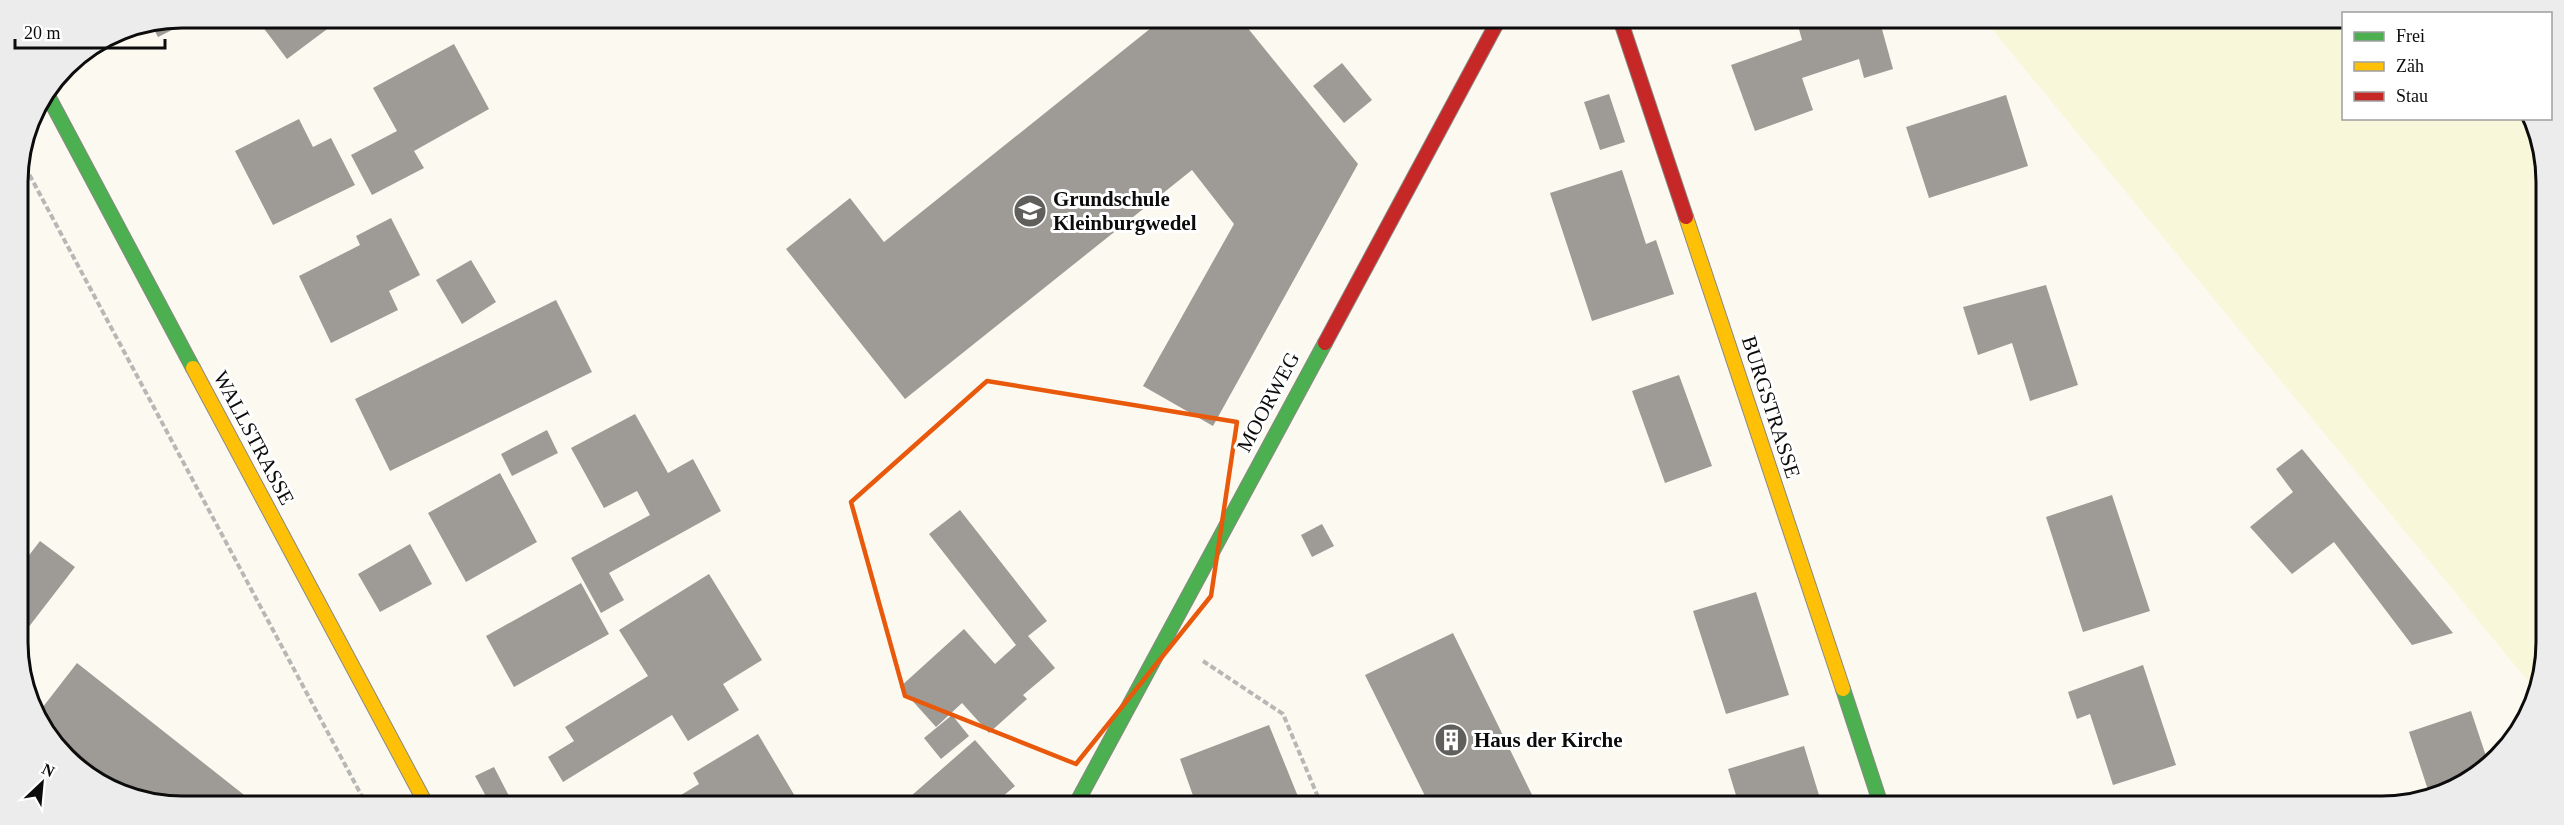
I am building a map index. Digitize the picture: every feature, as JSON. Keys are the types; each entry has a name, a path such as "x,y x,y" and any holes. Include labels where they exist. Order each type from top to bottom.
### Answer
{"street":[{"name":"MOORWEG","path":"1080,796 1494,28"},
{"name":"BURGSTRASSE","path":"1623,28 1878,796"},
{"name":"WALLSTRASSE","path":"51,102 421,796"}],"path":[{"path":"29,174 362,796"},
{"path":"1166,636 1283,714 1318,796"}],"highlighted area":[{"path":"987,381 1237,422 1211,596 1076,764 905,696 851,502"}],"shaded area":[{"path":"1991,28 2342,28 2342,120 2522,120 2533,152 2536,182 2536,643 2530,683"}],"building":[{"path":"1799,28 1882,28 1893,69 1864,78 1859,59 1802,78 1813,110 1755,131 1731,65 1802,40"},
{"path":"174,29 158,37 155,31"},
{"path":"264,29 327,29 287,59"},
{"name":"Grundschule Kleinburgwedel","path":"1150,29 1248,29 1358,164 1213,426 1143,386 1234,224 1192,170 905,399 786,249 850,198 884,242"},
{"path":"454,44 489,109 414,151 424,168 372,195 351,155 397,131 373,88"},
{"path":"1342,63 1372,100 1344,123 1313,86"},
{"path":"1609,94 1625,142 1600,150 1584,102"},
{"path":"2006,95 2028,166 1929,198 1906,127"},
{"path":"299,119 313,147 331,138 355,185 273,225 235,151"},
{"path":"1622,170 1646,244 1656,240 1674,294 1592,321 1550,193"},
{"path":"391,218 420,275 389,291 398,310 331,343 299,276 360,245 356,236"},
{"path":"471,260 496,302 462,324 436,280"},
{"path":"2046,285 2078,385 2030,401 2012,343 1978,355 1963,307"},
{"path":"556,300 592,372 390,471 355,399"},
{"path":"1679,375 1712,466 1665,483 1632,391"},
{"path":"635,414 668,473 693,459 721,511 609,573 624,600 601,613 571,558 650,515 637,491 604,508 571,448"},
{"path":"547,430 558,453 512,476 501,454"},
{"path":"2302,449 2453,633 2412,645 2334,542 2292,574 2250,527 2293,492 2276,469"},
{"path":"500,473 537,542 466,582 428,513"},
{"path":"2112,495 2150,611 2083,632 2046,517"},
{"path":"960,510 1047,621 1028,636 1055,668 1023,695 1027,699 989,733 962,703 936,727 900,687 964,629 995,664 1016,645 929,534"},
{"path":"1322,524 1334,546 1312,557 1301,535"},
{"path":"40,541 75,567 28,628 28,556"},
{"path":"410,544 432,584 380,612 358,574"},
{"path":"709,574 762,660 723,684 739,710 688,741 672,715 563,782 548,757 574,741 565,727 648,676 619,630"},
{"path":"581,583 609,634 514,687 486,636"},
{"path":"1756,592 1789,695 1726,714 1693,611"},
{"name":"Haus der Kirche","path":"1453,633 1533,796 1425,796 1365,675"},
{"path":"77,663 245,796 162,795 123,785 105,776 73,752 49,720 43,707"},
{"path":"2143,665 2176,765 2113,785 2090,714 2077,719 2068,692"},
{"path":"2471,711 2486,755 2467,771 2450,781 2428,789 2409,732"},
{"path":"952,715 969,736 941,759 924,738"},
{"path":"1269,725 1298,796 1193,796 1180,759"},
{"path":"758,734 795,796 679,796 699,784 693,773"},
{"path":"975,740 1015,786 1003,796 911,796"},
{"path":"1804,746 1819,796 1736,796 1728,769"},
{"path":"494,767 509,796 486,796 475,776"}],"traffic: fast":[{"path":"51,102 193,368"},
{"path":"1080,796 1325,343"},
{"path":"1843,689 1878,796"}],"traffic: slow":[{"path":"1686,217 1843,689"},
{"path":"193,368 422,796"}],"traffic: jam":[{"path":"1325,343 1494,28"},
{"path":"1623,28 1686,217"}],"place":[{"name":"Grundschule Kleinburgwedel","path":"1030,211"},
{"name":"Haus der Kirche","path":"1451,740"}]}
